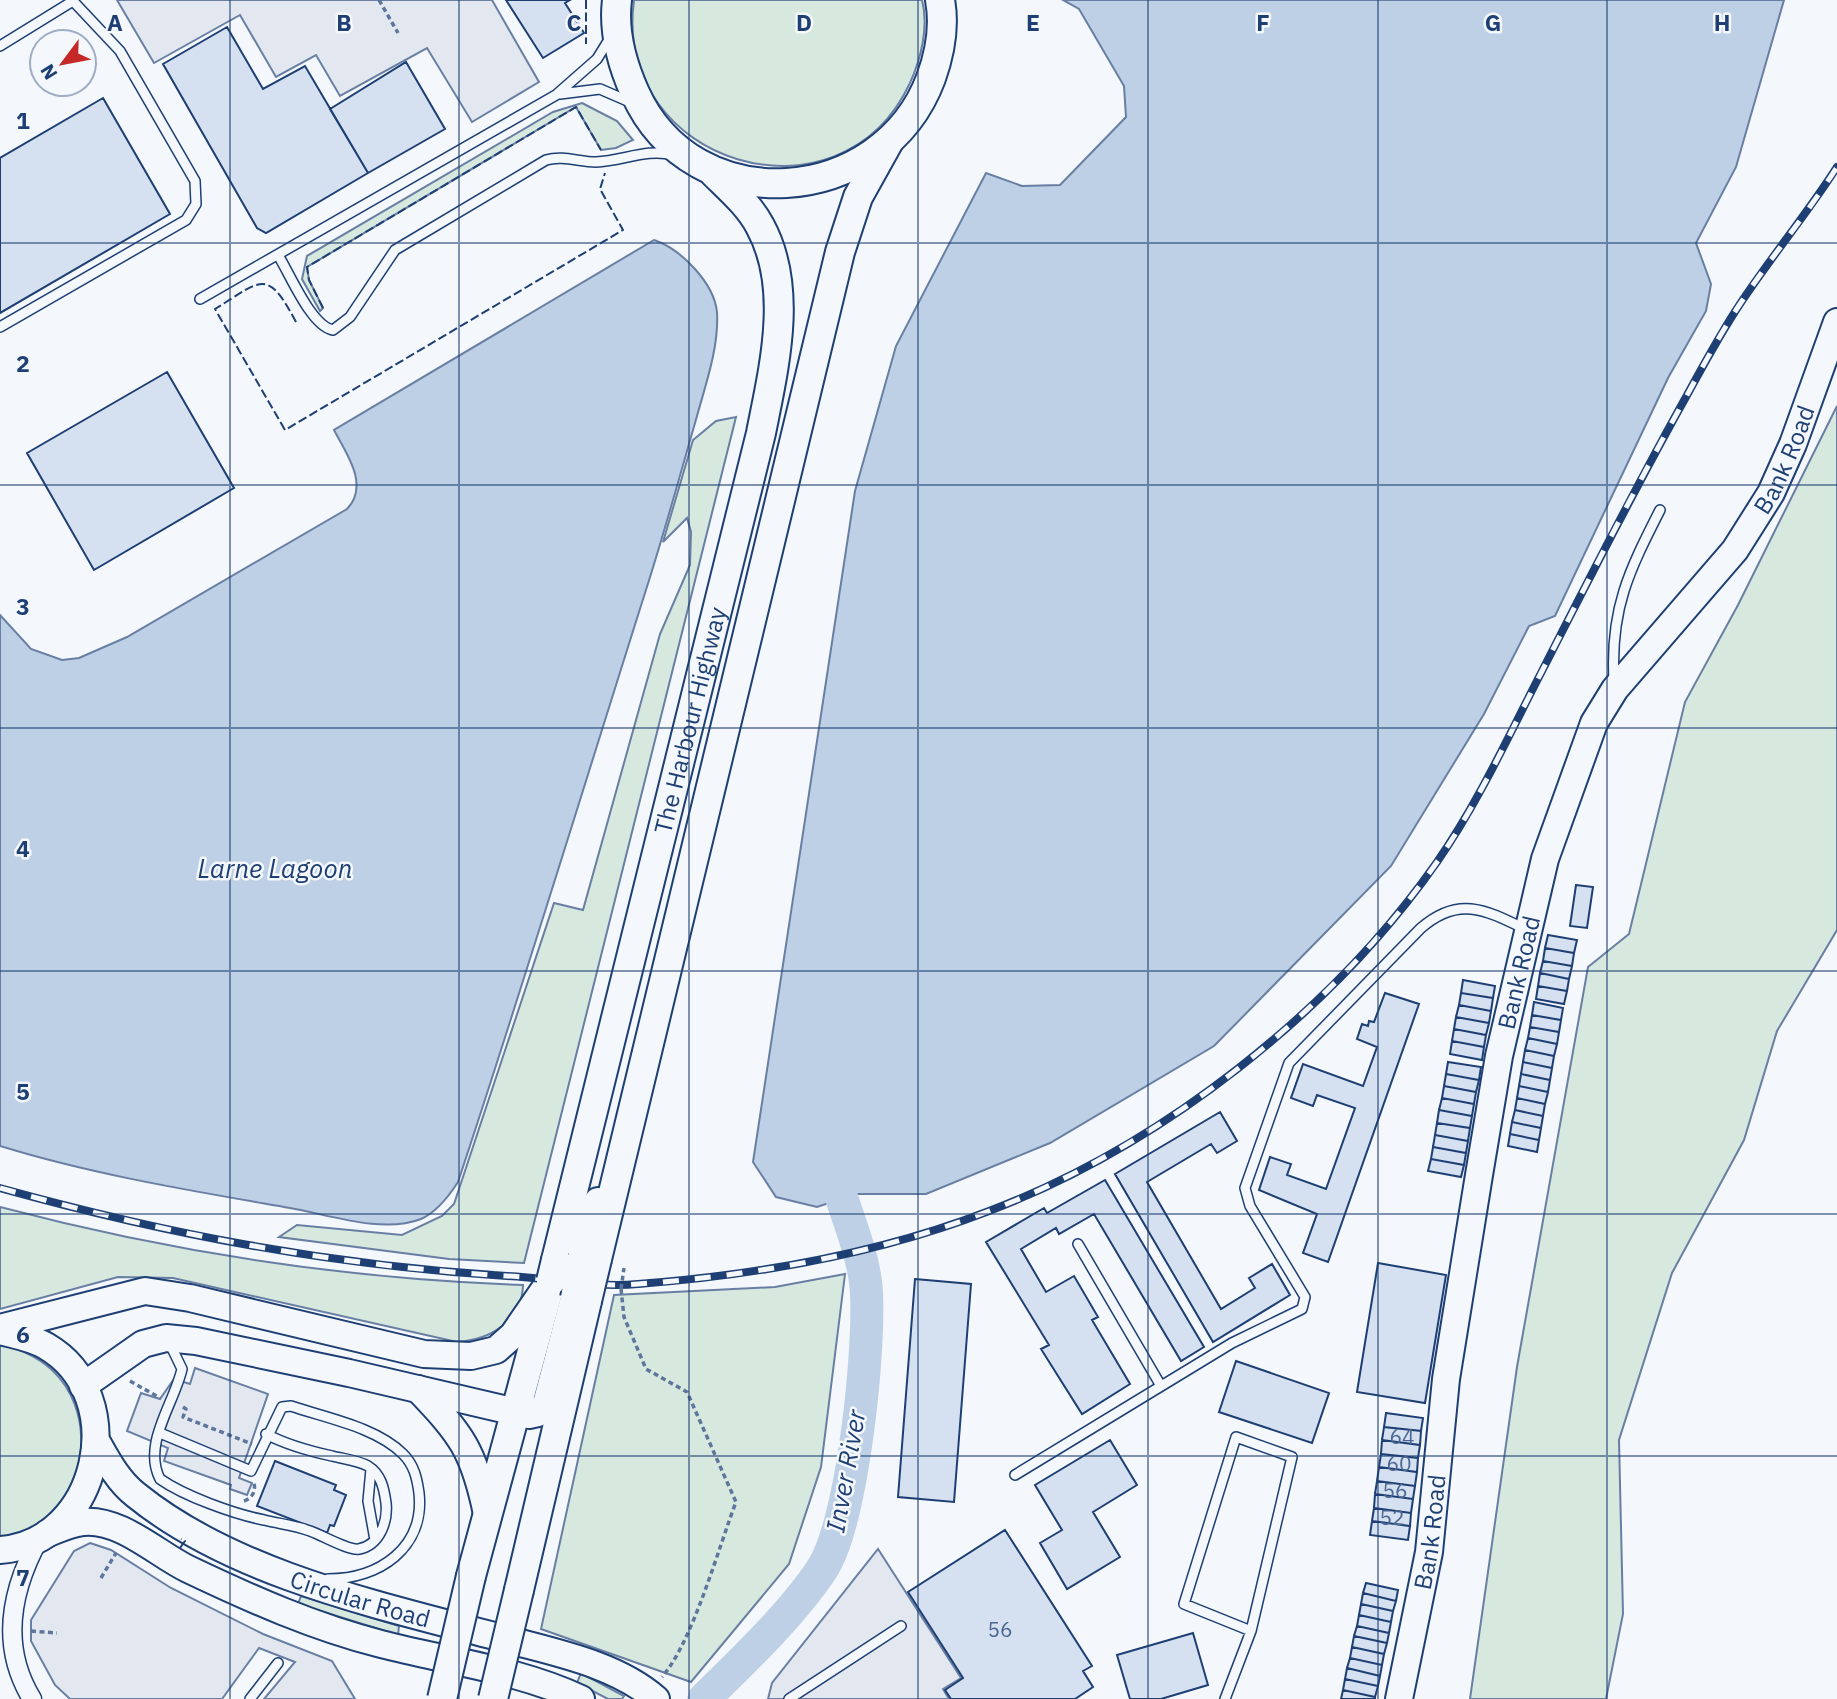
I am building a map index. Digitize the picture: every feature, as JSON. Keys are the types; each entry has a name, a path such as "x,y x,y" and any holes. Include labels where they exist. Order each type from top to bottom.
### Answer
{"highway":[{"path":"615,10 621,54 643,111 663,138 689,160 714,173 770,183 818,179 866,159 905,126 918,106 938,59 942,35 940,0"},
{"path":"442,1699 487,1514 517,1413 572,1264 624,1146 840,252 858,197 888,143"},
{"name":"The Harbour Highway","path":"572,1264 737,520 761,433 776,359 778,314 774,258 761,226 748,207 714,173"},
{"path":"493,1699 519,1590 580,1299 572,1264"}],"main road":[{"name":"Bank Road","path":"1399,1699 1429,1552 1446,1379 1499,1056 1545,859 1594,723 1615,689 1735,550 1771,493 1793,444 1837,322"},
{"path":"0,1329 145,1291 190,1298 424,1354 471,1356 496,1350 513,1335 572,1264"},
{"path":"83,1386 142,1344 166,1338 196,1340 517,1413 538,1413 546,1404 580,1299"},
{"path":"0,1329 47,1346 67,1364 83,1386 92,1408 98,1444 86,1488 70,1513 44,1535"},
{"path":"418,1389 452,1423 465,1443 478,1471 487,1514"},
{"name":"Circular Road","path":"98,1444 134,1494 193,1532 295,1579 386,1609 580,1659 652,1696"},
{"name":"Circular Road","path":"0,1550 81,1522 109,1525 195,1572 261,1603 320,1626 378,1644 550,1686 581,1699"}],"street":[{"path":"32,1699 9,1670 2,1602 44,1535"}],"lane":[{"path":"0,46 72,1 120,51 195,181 197,204 186,220 0,327"},
{"path":"200,299 556,95 597,59 615,10"},
{"path":"556,95 600,89 622,96 643,111"},
{"path":"278,254 317,321 334,330 350,317 395,250 546,160 561,158 607,161 660,152 689,160"},
{"path":"1615,689 1612,642 1627,576 1660,510"},
{"path":"1015,1475 1232,1343 1298,1312 1305,1305 1305,1297 1250,1206 1245,1191 1250,1169 1291,1060 1335,1019 1421,928 1439,915 1466,908 1484,911 1527,930"},
{"path":"1078,1244 1161,1386"},
{"path":"166,1338 182,1369 153,1461 160,1479 238,1512 266,1521 292,1524 349,1549 357,1550 375,1540 384,1525 386,1508 382,1483 371,1468 351,1460 292,1446 267,1434"},
{"path":"160,1433 251,1471 282,1407 291,1406 391,1444 406,1457 416,1474 421,1511 406,1545 389,1563 362,1576 295,1579"},
{"path":"1225,1699 1251,1631 1292,1457 1236,1437 1184,1604 1251,1631"},
{"path":"371,1468 368,1501 375,1540"},
{"path":"789,1699 901,1626"},
{"path":"250,1699 278,1663"}],"path":[{"path":"379,0 398,33"},
{"path":"624,1268 621,1289 625,1317 646,1369 687,1392 736,1502 673,1664 652,1696"},
{"path":"238,1512 242,1503 251,1498 256,1488 251,1471"},
{"path":"101,1578 118,1548"}],"shaded area":[{"path":"117,0 492,0 539,82 472,122 427,48 340,96 316,55 276,77 240,15 154,63"},
{"path":"634,0 922,0 925,21 918,64 910,83 877,129 834,156 786,166 737,159 693,138 658,103 637,57"},
{"path":"582,103 617,121 633,140 616,148 601,150 576,107 307,267 309,280 323,308 320,311 302,279 307,256 553,112"},
{"path":"1837,406 1837,930 1777,1031 1744,1140 1672,1273 1619,1440 1623,1614 1606,1699 1470,1699 1517,1367 1588,967 1629,934 1685,702 1738,605"},
{"path":"736,417 524,1263 449,1259 279,1237 297,1225 402,1235 442,1216 454,1204 554,903 583,910 660,634 690,565 691,532 687,518 663,542 693,440 716,421"},
{"path":"0,1207 129,1237 259,1261 391,1277 523,1285 521,1298 517,1309 502,1327 481,1337 457,1342 173,1278 118,1277 0,1309"},
{"path":"845,1274 821,1467 789,1564 691,1682 541,1629 614,1295 775,1287"},
{"path":"0,1343 40,1361 52,1370 65,1386 75,1404 81,1444 73,1484 63,1501 38,1524 0,1539"},
{"path":"195,1368 268,1394 239,1478 252,1483 247,1495 230,1489 231,1485 164,1461 168,1448 127,1431 141,1393 160,1399 174,1379 190,1384"},
{"path":"90,1543 111,1550 171,1588 263,1634 332,1661 355,1699 264,1699 295,1662 259,1648 222,1699 70,1699 55,1685 31,1641 31,1620 74,1551"},
{"path":"878,1549 961,1678 943,1689 949,1699 768,1699 772,1683"},
{"path":"301,1596 399,1626 398,1635 298,1604"},
{"path":"581,1673 624,1696 622,1699 608,1699 577,1683"}],"water":[{"path":"1063,0 1784,0 1736,167 1696,243 1711,284 1706,311 1668,378 1555,616 1529,626 1484,714 1391,866 1214,1046 1050,1143 926,1194 856,1194 817,1207 776,1197 753,1162 855,491 896,346 986,173 1022,186 1060,185 1126,117 1124,86 1079,9"},
{"name":"Larne Lagoon","path":"654,240 685,259 710,290 717,312 711,365 659,549 553,888 458,1182 451,1193 437,1208 421,1219 390,1225 373,1224 144,1182 71,1166 0,1146 0,615 31,649 62,660 79,658 127,637 347,509 354,500 356,480 354,469 334,430"}],"building":[{"path":"506,0 570,0 565,3 584,33 543,58"},
{"path":"227,27 263,89 305,66 368,173 266,233 257,228 163,64"},
{"path":"406,62 445,129 368,173 330,109"},
{"path":"103,98 170,214 0,313 0,158"},
{"path":"167,372 234,488 94,570 27,453"},
{"path":"1576,885 1593,887 1587,928 1570,926"},
{"path":"1548,935 1577,940 1574,953 1545,948"},
{"path":"1545,948 1574,953 1572,966 1543,961"},
{"path":"1543,961 1572,966 1569,979 1540,973"},
{"path":"1540,973 1569,979 1567,991 1538,986"},
{"path":"1463,980 1495,986 1493,998 1461,993"},
{"path":"1538,986 1567,991 1564,1004 1536,999"},
{"path":"1385,993 1419,1004 1328,1262 1303,1253 1317,1214 1259,1190 1270,1157 1291,1164 1287,1175 1326,1189 1355,1108 1317,1095 1313,1106 1291,1098 1303,1064 1363,1086 1377,1047 1357,1039 1362,1024 1368,1026 1369,1021 1374,1022"},
{"path":"1461,993 1493,998 1491,1011 1459,1005"},
{"path":"1534,1002 1563,1008 1561,1020 1532,1015"},
{"path":"1459,1005 1491,1011 1489,1023 1456,1017"},
{"path":"1532,1015 1561,1020 1559,1032 1530,1027"},
{"path":"1456,1017 1489,1023 1486,1035 1454,1029"},
{"path":"1530,1027 1559,1032 1557,1044 1528,1038"},
{"path":"1454,1029 1486,1035 1484,1047 1452,1041"},
{"path":"1528,1038 1557,1044 1554,1056 1525,1050"},
{"path":"1452,1041 1484,1047 1482,1060 1450,1054"},
{"path":"1525,1050 1554,1056 1552,1068 1523,1062"},
{"path":"1448,1062 1481,1067 1479,1080 1446,1074"},
{"path":"1523,1062 1552,1068 1550,1080 1521,1074"},
{"path":"1446,1074 1479,1080 1476,1092 1444,1086"},
{"path":"1521,1074 1550,1080 1548,1092 1519,1086"},
{"path":"1444,1086 1476,1092 1474,1104 1442,1098"},
{"path":"1519,1086 1548,1092 1545,1104 1517,1098"},
{"path":"1442,1098 1474,1104 1472,1116 1439,1110"},
{"path":"1517,1098 1545,1104 1543,1116 1515,1110"},
{"path":"1439,1110 1472,1116 1470,1128 1437,1123"},
{"path":"1515,1110 1543,1116 1541,1128 1512,1122"},
{"path":"1220,1112 1237,1141 1217,1153 1211,1144 1147,1182 1221,1309 1255,1288 1249,1278 1272,1264 1290,1295 1213,1342 1115,1174"},
{"path":"1512,1122 1541,1128 1539,1140 1510,1134"},
{"path":"1437,1123 1470,1128 1468,1141 1435,1135"},
{"path":"1510,1134 1539,1140 1537,1152 1508,1146"},
{"path":"1435,1135 1468,1141 1466,1153 1433,1147"},
{"path":"1433,1147 1466,1153 1464,1165 1431,1159"},
{"path":"1431,1159 1464,1165 1461,1177 1428,1171"},
{"path":"1105,1180 1204,1347 1181,1361 1094,1214 1059,1234 1056,1228 1021,1249 1046,1292 1074,1276 1098,1317 1092,1320 1130,1384 1082,1414 1041,1349 1049,1345 986,1242 1044,1208 1047,1213"},
{"path":"1378,1263 1446,1275 1425,1403 1357,1392"},
{"path":"915,1279 971,1284 954,1502 898,1497"},
{"path":"1236,1361 1329,1393 1312,1443 1219,1412"},
{"path":"1386,1413 1423,1418 1421,1431 1384,1427"},
{"path":"1384,1427 1421,1431 1420,1445 1382,1440"},
{"path":"1110,1440 1137,1485 1093,1512 1120,1557 1067,1589 1040,1543 1062,1530 1035,1485"},
{"path":"1382,1440 1420,1445 1418,1458 1381,1454"},
{"path":"1381,1454 1418,1458 1417,1472 1379,1467"},
{"path":"275,1461 336,1485 334,1490 346,1495 334,1526 330,1525 327,1533 257,1506"},
{"path":"1379,1467 1417,1472 1415,1486 1377,1481"},
{"path":"1377,1481 1415,1486 1413,1499 1375,1494"},
{"path":"1375,1494 1413,1499 1411,1513 1374,1508"},
{"path":"1374,1508 1411,1513 1410,1526 1372,1521"},
{"path":"1372,1521 1410,1526 1408,1540 1370,1535"},
{"path":"1005,1530 1092,1666 1083,1671 1093,1687 1075,1699 951,1699 945,1690 963,1678 908,1592"},
{"path":"1366,1583 1398,1590 1396,1601 1363,1593"},
{"path":"1363,1593 1396,1601 1393,1611 1361,1604"},
{"path":"1361,1604 1393,1611 1391,1622 1359,1615"},
{"path":"1359,1615 1391,1622 1389,1633 1357,1626"},
{"path":"1357,1626 1389,1633 1387,1643 1354,1636"},
{"path":"1193,1633 1208,1685 1161,1699 1130,1699 1117,1655"},
{"path":"1354,1636 1387,1643 1384,1654 1352,1647"},
{"path":"1352,1647 1384,1654 1382,1665 1350,1658"},
{"path":"1350,1658 1382,1665 1380,1676 1347,1668"},
{"path":"1347,1668 1380,1676 1378,1686 1345,1679"},
{"path":"1345,1679 1378,1686 1375,1697 1343,1690"},
{"path":"1343,1690 1375,1697 1375,1699 1341,1699"}],"waterway":[{"name":"Inver River","path":"704,1699 766,1637 822,1569 833,1546 843,1513 857,1432 867,1313 862,1264 842,1199"}],"railway":[{"path":"0,1188 189,1234 314,1256 442,1271 622,1285 727,1275 861,1251 989,1211 1053,1183 1117,1150 1179,1112 1238,1068 1294,1021 1347,971 1395,917 1437,862 1492,769 1630,500 1712,350 1752,287 1837,167"}],"fence":[{"path":"586,0 586,44"},
{"path":"323,308 309,280 307,267 576,107 601,150"},
{"path":"296,322 278,293 270,286 262,284 243,291 215,309 285,430 623,230 600,189 605,173"},
{"path":"180,1548 185,1541 181,1539"}]}
